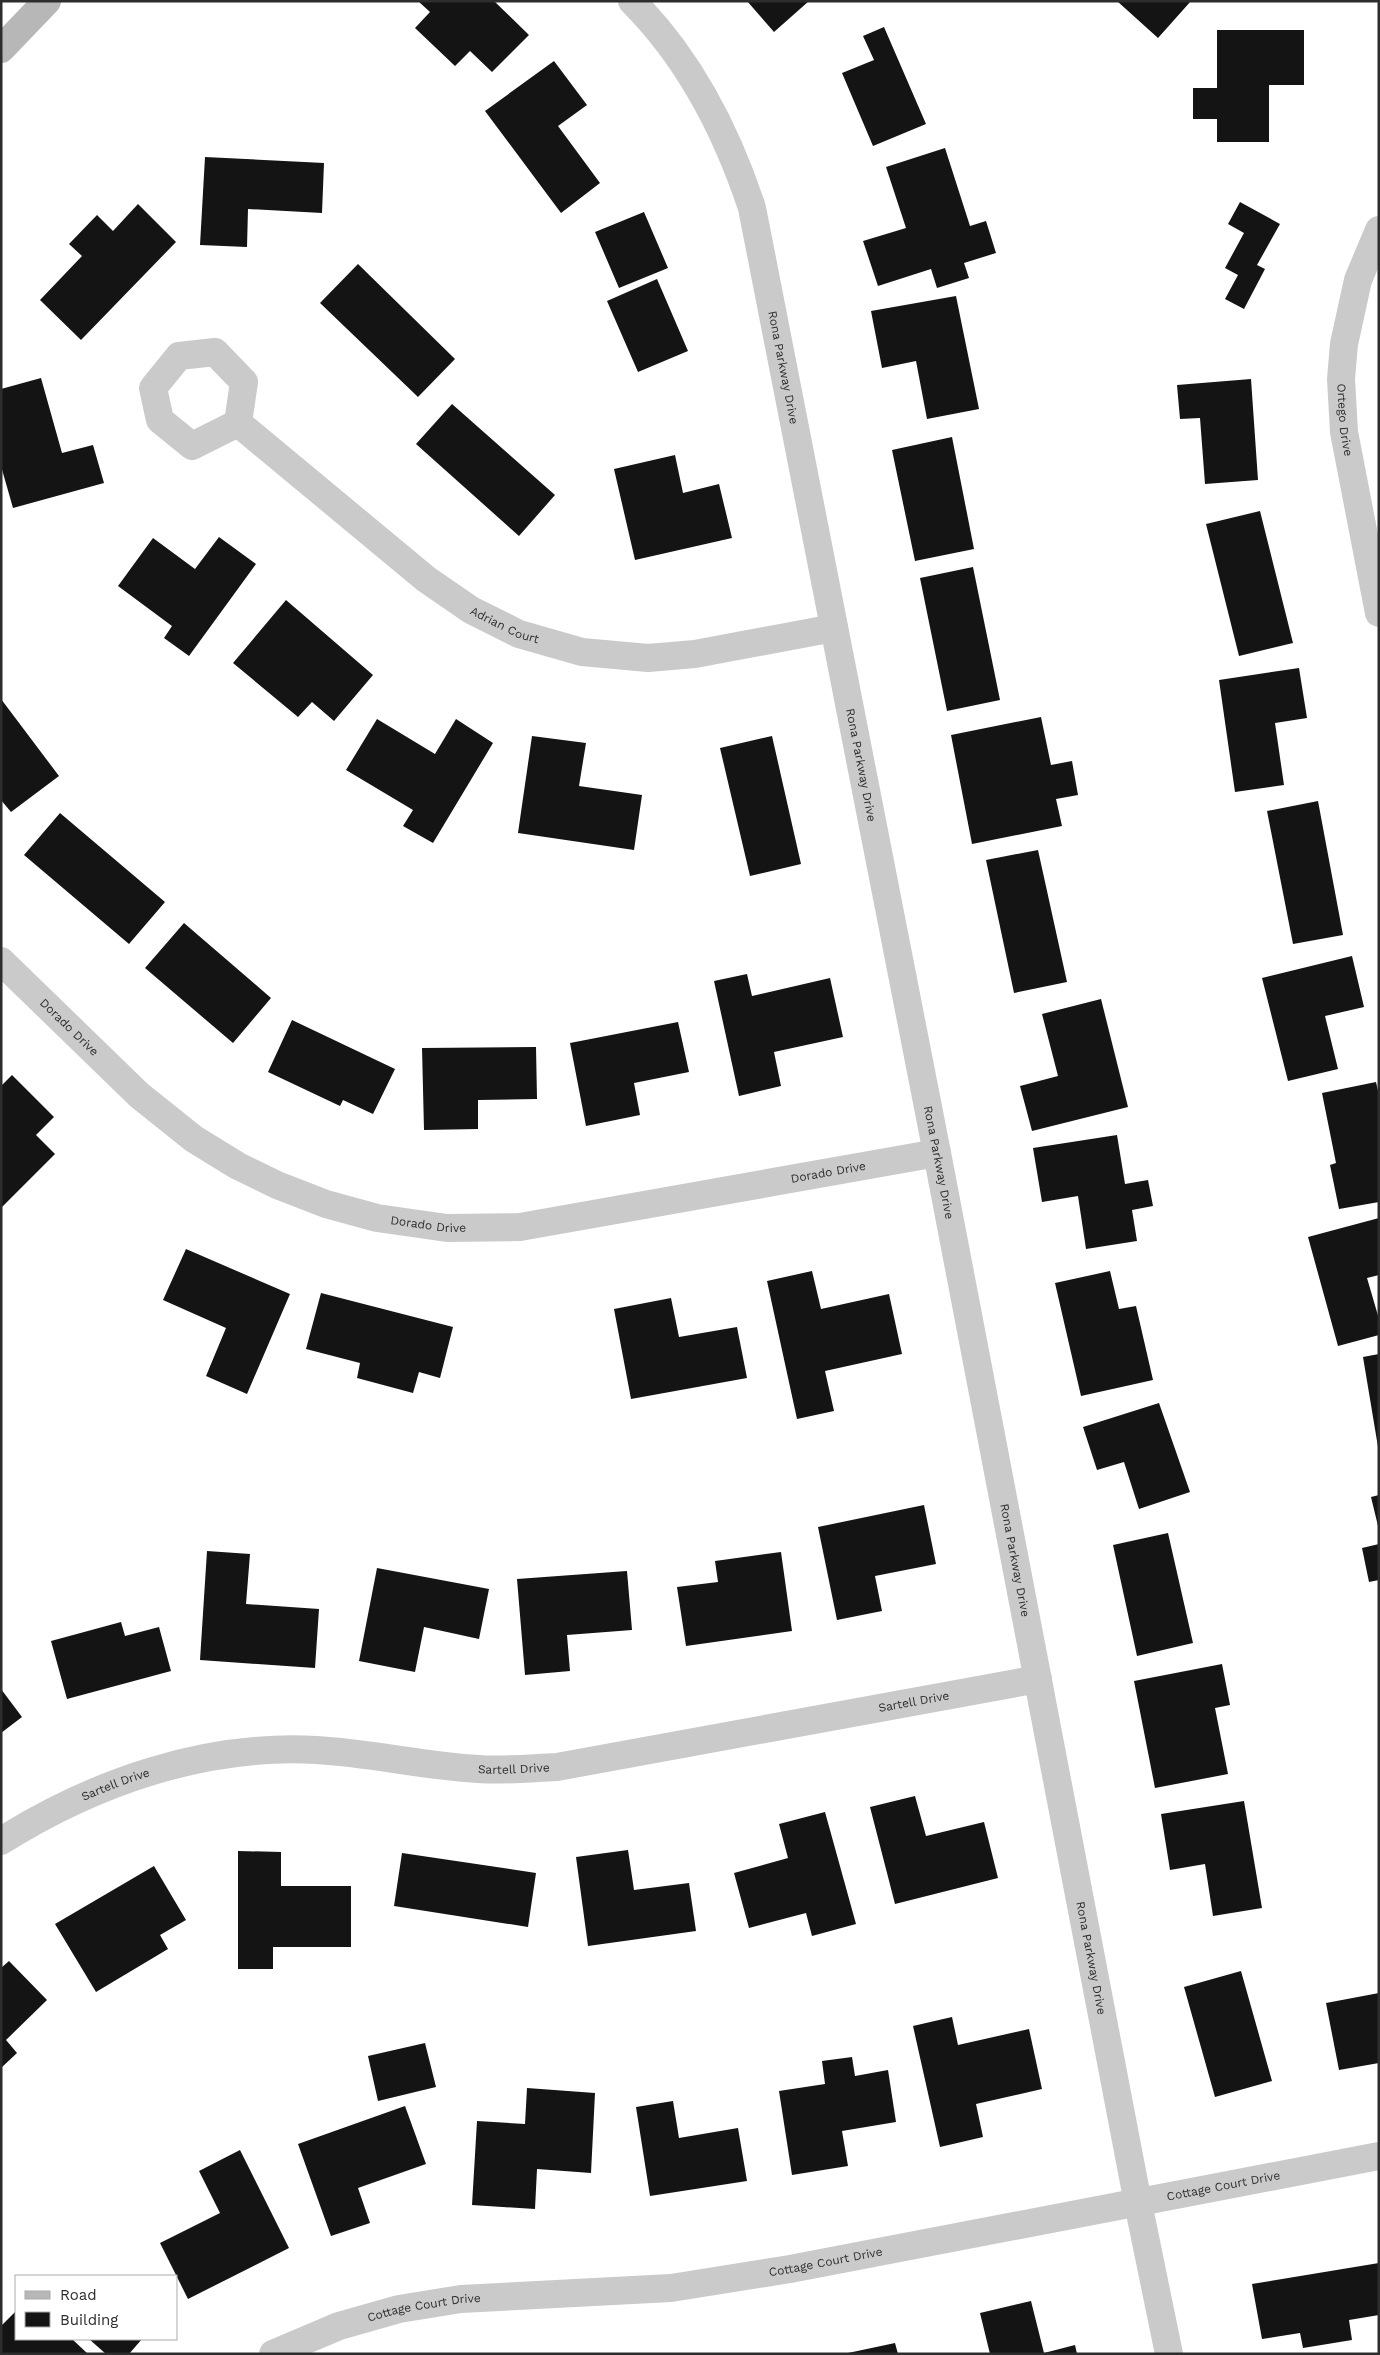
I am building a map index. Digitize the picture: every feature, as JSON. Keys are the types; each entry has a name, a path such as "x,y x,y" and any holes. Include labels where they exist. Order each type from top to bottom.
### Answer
{"street":[{"path":"1,49 48,1"},
{"name":"Rona Parkway Drive","path":"632,1 667,41 707,100 741,174 752,208 1169,2354"},
{"name":"Ortego Drive","path":"1379,230 1358,280 1344,344 1342,379 1344,432 1379,613"},
{"name":"Adrian Court","path":"238,423 426,579 470,610 519,634 582,652 648,658 695,654 834,628"},
{"name":"Dorado Drive","path":"1,960 139,1095 194,1138 238,1166 277,1185 326,1204 377,1218 446,1228 520,1227 937,1153"},
{"name":"Sartell Drive","path":"1,1840 64,1805 106,1786 186,1762 231,1754 315,1750 478,1769 557,1766 1038,1679"},
{"name":"Cottage Court Drive","path":"273,2354 338,2326 399,2309 461,2299 671,2288 790,2269 1379,2156"}],"building":[{"path":"418,1 494,1 529,35 492,72 470,51 455,66 415,28 430,12"},
{"path":"747,1 809,1 774,32"},
{"path":"1117,1 1191,1 1158,38"},
{"path":"884,27 926,124 873,146 842,73 874,60 863,36"},
{"path":"1217,30 1304,30 1304,85 1269,85 1269,142 1217,142 1217,119 1193,119 1193,88 1217,88"},
{"path":"554,61 587,105 558,126 600,183 561,213 485,111"},
{"path":"945,148 970,226 986,221 996,253 964,263 969,278 937,288 931,269 878,286 863,241 906,228 886,167"},
{"path":"205,157 324,163 322,213 248,209 247,247 200,245"},
{"path":"1240,202 1280,224 1257,265 1265,269 1244,309 1225,299 1238,275 1225,268 1244,233 1228,224"},
{"path":"138,204 176,242 81,340 40,300 82,256 69,244 97,215 113,231"},
{"path":"644,212 668,268 619,288 595,232"},
{"path":"358,264 455,359 418,397 320,303"},
{"path":"657,279 688,351 638,372 607,301"},
{"path":"956,296 979,409 927,419 916,361 882,368 871,311"},
{"path":"41,378 62,453 93,445 104,483 13,508 1,466 1,389"},
{"path":"1251,379 1258,480 1205,484 1200,418 1180,419 1177,385"},
{"path":"452,404 555,495 519,536 416,444"},
{"path":"952,437 974,549 915,561 892,450"},
{"path":"675,455 683,493 719,484 732,538 635,560 614,469"},
{"path":"1260,511 1293,643 1239,656 1206,524"},
{"path":"219,537 256,564 189,656 164,638 172,626 118,586 153,538 195,569"},
{"path":"973,567 1000,700 947,711 920,578"},
{"path":"286,600 373,675 334,721 312,702 298,717 233,663"},
{"path":"1299,668 1307,718 1275,723 1284,785 1235,792 1219,680"},
{"path":"1,699 59,776 11,812 1,800"},
{"path":"1041,717 1051,765 1072,761 1078,795 1056,799 1062,826 972,844 951,735"},
{"path":"377,719 435,754 456,719 493,743 433,843 403,826 413,810 346,770"},
{"path":"532,736 586,743 579,786 642,795 634,850 518,833"},
{"path":"772,736 801,864 750,876 720,748"},
{"path":"1318,801 1343,935 1293,944 1267,811"},
{"path":"60,813 165,902 129,944 24,855"},
{"path":"1038,850 1067,982 1014,993 986,860"},
{"path":"184,923 271,998 233,1043 145,968"},
{"path":"1352,956 1364,1007 1325,1016 1338,1069 1288,1081 1262,978"},
{"path":"747,974 752,996 830,978 843,1037 774,1052 781,1086 739,1096 714,981"},
{"path":"1101,999 1128,1107 1032,1131 1020,1086 1058,1076 1042,1014"},
{"path":"292,1020 395,1069 373,1114 343,1100 340,1106 268,1072"},
{"path":"678,1022 689,1072 634,1083 640,1115 586,1126 570,1043"},
{"path":"536,1047 537,1099 478,1100 478,1129 424,1130 422,1048"},
{"path":"12,1075 54,1117 36,1135 55,1154 1,1208 1,1086"},
{"path":"1376,1082 1379,1095 1379,1202 1339,1209 1330,1165 1336,1163 1322,1093"},
{"path":"1117,1135 1125,1184 1148,1180 1153,1206 1132,1210 1137,1241 1086,1249 1078,1196 1042,1202 1033,1148"},
{"path":"1379,1218 1379,1275 1367,1278 1379,1319 1379,1335 1338,1346 1308,1237"},
{"path":"186,1249 290,1294 247,1394 206,1376 226,1328 163,1300"},
{"path":"812,1271 821,1309 889,1294 902,1354 825,1371 834,1411 797,1419 767,1281"},
{"path":"1110,1271 1119,1309 1136,1306 1153,1380 1081,1396 1055,1283"},
{"path":"321,1293 453,1327 440,1378 419,1372 413,1393 357,1378 360,1363 306,1349"},
{"path":"671,1298 679,1337 737,1327 747,1378 631,1399 614,1309"},
{"path":"1379,1354 1379,1447 1378,1447 1363,1357"},
{"path":"1159,1403 1190,1492 1139,1509 1124,1462 1097,1470 1083,1427"},
{"path":"1379,1495 1379,1526 1378,1526 1371,1497"},
{"path":"924,1505 936,1564 875,1576 882,1611 837,1620 818,1527"},
{"path":"1168,1533 1193,1643 1137,1656 1113,1545"},
{"path":"1379,1544 1379,1580 1369,1582 1362,1548"},
{"path":"207,1551 250,1554 246,1604 319,1609 315,1668 200,1660"},
{"path":"781,1552 792,1631 686,1646 677,1587 718,1582 715,1561"},
{"path":"377,1568 489,1589 479,1639 424,1627 415,1672 359,1661"},
{"path":"627,1571 632,1630 567,1635 570,1671 525,1675 517,1579"},
{"path":"121,1622 125,1636 159,1627 171,1671 67,1699 51,1641"},
{"path":"1222,1664 1230,1705 1215,1708 1228,1774 1155,1788 1134,1681"},
{"path":"1,1689 22,1717 1,1733"},
{"path":"915,1796 926,1836 984,1822 998,1878 895,1904 870,1807"},
{"path":"1244,1801 1262,1908 1213,1916 1205,1864 1170,1870 1161,1814"},
{"path":"825,1812 856,1924 812,1936 806,1913 749,1928 734,1873 788,1858 779,1824"},
{"path":"628,1850 634,1890 689,1883 696,1931 588,1946 576,1857"},
{"path":"238,1851 281,1852 281,1886 351,1886 351,1947 273,1947 273,1969 238,1969"},
{"path":"402,1853 536,1873 528,1927 394,1906"},
{"path":"154,1866 186,1920 160,1935 168,1949 96,1992 55,1924"},
{"path":"9,1961 47,2000 6,2040 17,2053 1,2068 1,1968"},
{"path":"1241,1971 1272,2081 1215,2097 1184,1987"},
{"path":"1379,1993 1379,2063 1339,2070 1326,2003"},
{"path":"952,2017 958,2045 1029,2029 1042,2089 976,2104 983,2137 940,2147 913,2026"},
{"path":"425,2043 436,2087 378,2101 368,2056"},
{"path":"852,2057 855,2076 888,2070 896,2122 842,2131 848,2166 792,2175 779,2091 825,2084 822,2061"},
{"path":"527,2088 595,2093 591,2173 537,2169 535,2209 472,2205 477,2121 525,2124"},
{"path":"673,2101 679,2138 738,2128 747,2181 650,2196 636,2107"},
{"path":"405,2106 426,2164 358,2188 370,2223 331,2236 298,2144"},
{"path":"240,2150 289,2248 188,2299 178,2279 178,2275 176,2275 160,2243 220,2213 199,2171"},
{"path":"1379,2263 1379,2315 1349,2320 1352,2340 1303,2348 1300,2333 1262,2339 1252,2284"},
{"path":"1031,2301 1044,2353 1075,2345 1077,2354 990,2354 980,2313"},
{"path":"15,2312 15,2340 73,2340 88,2354 1,2354 1,2326"},
{"path":"90,2340 141,2340 129,2354 106,2354"},
{"path":"895,2343 898,2354 848,2354 848,2353"}]}
